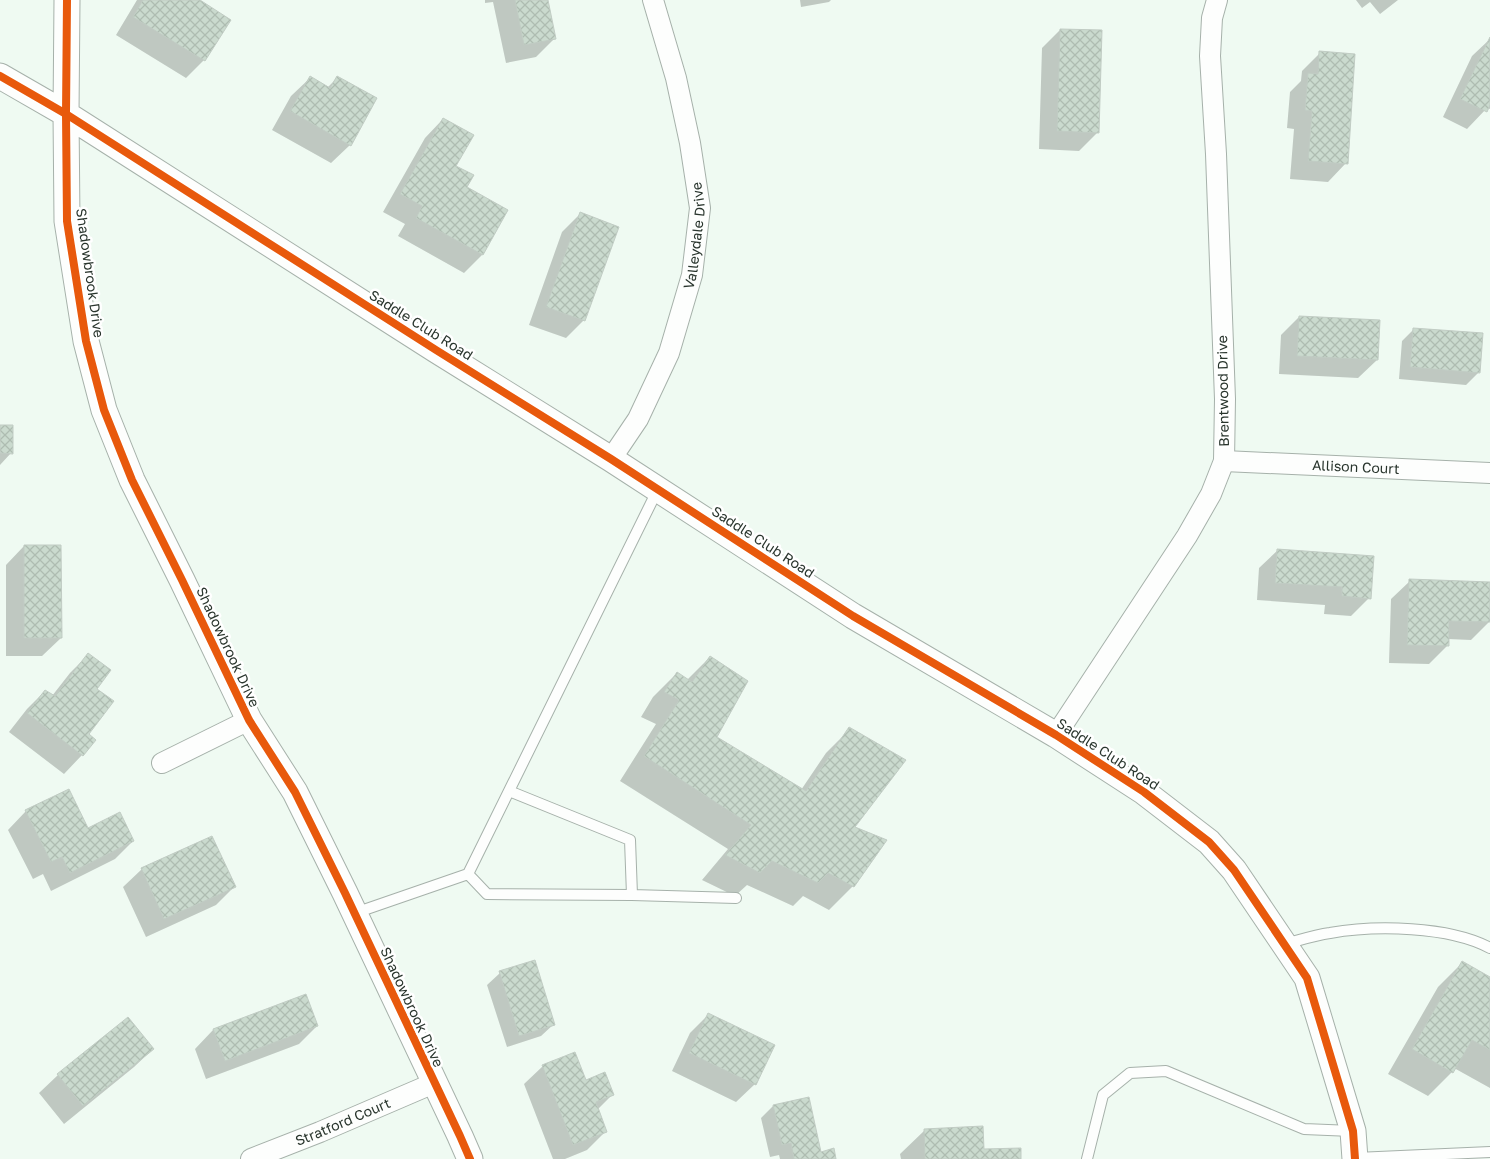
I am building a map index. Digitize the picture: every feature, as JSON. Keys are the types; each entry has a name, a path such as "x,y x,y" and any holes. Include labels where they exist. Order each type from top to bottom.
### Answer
{"street":[{"name":"Shadowbrook Drive","path":"67,0 67,220 86,342 104,410 132,480 182,580 248,720 295,792 470,1159"},
{"name":"Valleydale Drive","path":"612,458 638,419 669,353 692,275 700,208 690,143 676,78 653,0"},
{"name":"Brentwood Drive","path":"1056,735 1187,536 1211,494 1224,461 1225,399 1218,193 1210,56 1212,18 1217,0"},
{"name":"Saddle Club Road","path":"0,76 66,114 436,350 612,458 853,616 1056,735 1144,792 1209,842 1234,870 1307,978 1353,1131 1355,1158"},
{"name":"Allison Court","path":"1224,461 1490,472"},
{"path":"162,764 248,720"},
{"name":"Stratford Court","path":"251,1159 320,1132 434,1083"}],"lane":[{"path":"354,913 468,874 658,489"},
{"path":"509,791 630,840 632,895"},
{"path":"468,874 487,894 736,898"},
{"path":"1285,944 1331,933 1393,928 1456,935 1490,948"},
{"path":"1087,1159 1103,1095 1130,1073 1166,1071 1304,1129 1353,1131"},
{"path":"1355,1158 1490,1152"}],"building":[{"path":"143,0 200,0 231,20 205,61 133,17"},
{"path":"515,0 548,0 556,39 524,45"},
{"path":"1060,29 1102,30 1099,133 1057,131"},
{"path":"1490,37 1490,105 1487,112 1460,99"},
{"path":"1319,51 1355,54 1348,164 1308,161 1312,111 1305,110 1308,73 1318,74"},
{"path":"310,76 330,88 337,76 377,98 351,146 290,111"},
{"path":"443,118 474,135 456,166 474,175 467,187 508,210 483,255 416,218 422,206 400,194"},
{"path":"580,212 619,227 585,321 546,307"},
{"path":"1299,316 1380,320 1378,360 1297,356"},
{"path":"1413,328 1483,333 1480,373 1410,367"},
{"path":"0,425 13,425 13,454 0,453"},
{"path":"24,545 61,545 62,638 24,638"},
{"path":"1277,549 1374,556 1371,599 1342,596 1342,587 1275,583"},
{"path":"1409,579 1490,582 1490,622 1449,621 1449,646 1407,645"},
{"path":"88,653 111,670 97,689 114,701 89,734 96,740 83,756 27,713 45,690 55,696"},
{"path":"710,656 748,681 717,737 806,791 849,727 906,760 855,827 887,840 854,887 828,873 818,883 772,861 760,873 725,855 751,825 644,756 679,700 664,692 677,672 692,682"},
{"path":"69,789 88,828 120,812 134,841 70,873 62,857 51,862 25,810"},
{"path":"212,836 236,887 164,919 141,868"},
{"path":"535,960 555,1025 519,1036 499,971"},
{"path":"1462,961 1490,977 1490,1050 1472,1040 1453,1073 1412,1049"},
{"path":"306,994 318,1026 225,1061 213,1029"},
{"path":"708,1013 775,1045 756,1085 689,1053"},
{"path":"128,1017 154,1049 83,1106 57,1074"},
{"path":"575,1052 586,1080 605,1072 614,1095 596,1102 607,1132 573,1145 542,1065"},
{"path":"809,1097 821,1152 834,1148 836,1159 794,1159 791,1143 782,1145 773,1105"},
{"path":"983,1126 984,1149 1021,1148 1021,1159 925,1159 924,1129"}],"cycle path":[{"path":"67,0 67,221 86,341 104,410 132,480 249,720 295,792 345,893 470,1159"},
{"path":"0,76 66,114 436,350 611,459 853,616 1056,735 1144,792 1209,842 1234,870 1307,978 1353,1131 1355,1159"}]}
